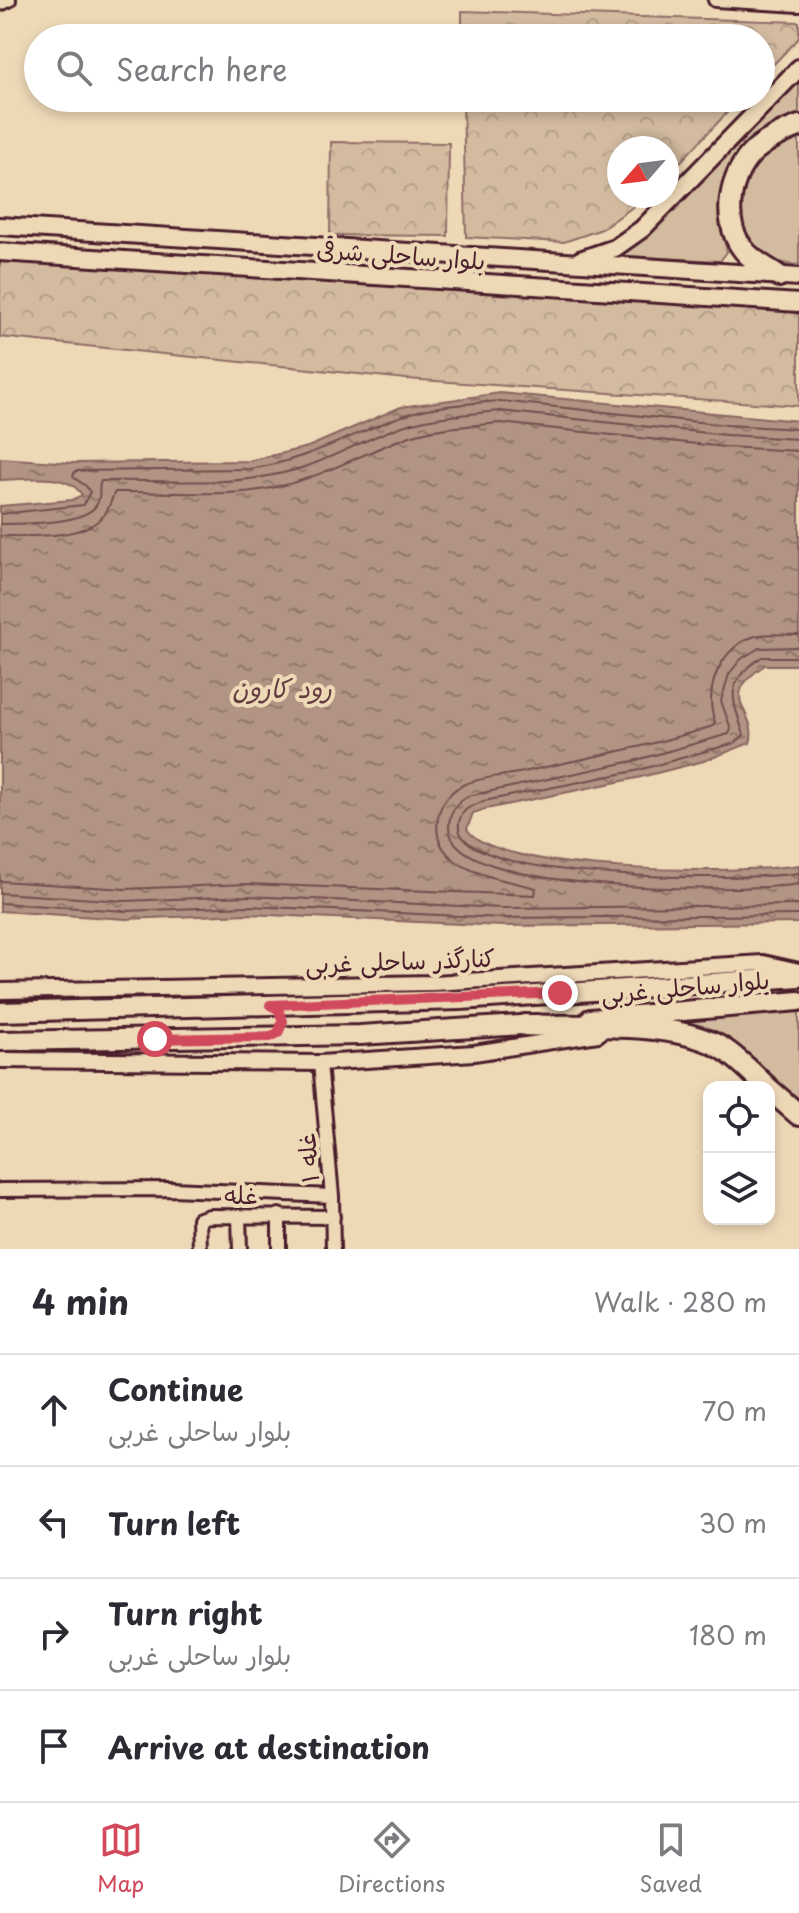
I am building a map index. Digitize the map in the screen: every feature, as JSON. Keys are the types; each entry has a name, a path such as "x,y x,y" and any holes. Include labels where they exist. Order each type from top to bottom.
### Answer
{"highway":[{"path":"789,276 742,248 730,212 731,194 739,171 754,151 776,135 799,126"},
{"path":"525,1025 640,1030 698,1038 725,1050 760,1081"},
{"path":"775,1094 799,1115"}],"main road":[{"path":"775,93 799,68"},
{"path":"572,263 615,248 642,229 756,112"},
{"name":"بلوار ساحلی شرقی","path":"0,226 789,276"},
{"path":"94,259 97,232"},
{"name":"بلوار ساحلی شرقی","path":"0,252 799,303"},
{"name":"بلوار ساحلی غربی","path":"0,1012 461,1000 799,974"},
{"path":"355,1001 347,1011 347,1020 350,1028 360,1035"},
{"name":"بلوار ساحلی غربی","path":"0,1041 360,1035 525,1025 799,1001"},
{"path":"270,1005 278,1009 283,1021 278,1033 270,1037"}],"street":[{"path":"0,4 9,0"},
{"path":"715,0 799,5"},
{"name":"کنارگذر ساحلی غربی","path":"0,991 434,983 763,963 799,974"},
{"path":"0,1060 320,1063 474,1053 556,1038 640,1030"},
{"name":"غله ۱","path":"320,1063 332,1196 333,1249"},
{"path":"0,1190 172,1189 332,1196"},
{"path":"279,1215 279,1249"},
{"name":"غله","path":"200,1249 199,1219 279,1215 333,1217"},
{"path":"239,1216 240,1249"}],"green space":[{"path":"462,11 799,22 799,38 775,63 775,24 462,24"},
{"path":"799,77 799,116 784,119 757,135 728,174 718,209 727,252 720,261 622,256 669,208 679,208 679,198 764,112 775,112 775,101"},
{"path":"463,112 728,112 679,163 679,136 607,136 607,208 631,208 602,229 564,242 466,237"},
{"path":"799,137 799,265 773,259 754,246 744,227 741,205 746,182 757,162 775,146"},
{"path":"331,142 449,143 448,236 330,235"},
{"path":"0,252 778,303 799,315 799,406 406,379 0,337"},
{"path":"799,1008 799,1102 739,1046 715,1034 635,1024"}],"water":[{"name":"رود کارون","path":"500,393 799,421 799,665 765,665 742,687 740,697 749,722 750,743 704,761 637,778 486,809 473,813 467,829 487,844 523,855 570,863 678,870 799,865 799,923 503,926 247,914 126,919 0,911 0,506 72,500 82,495 75,487 56,480 0,480 0,458 73,463 249,461 308,447 401,407"}],"route":[{"path":"155,1039 274,1036 282,1026 283,1017 278,1009 270,1005 461,1000 560,993"}]}
